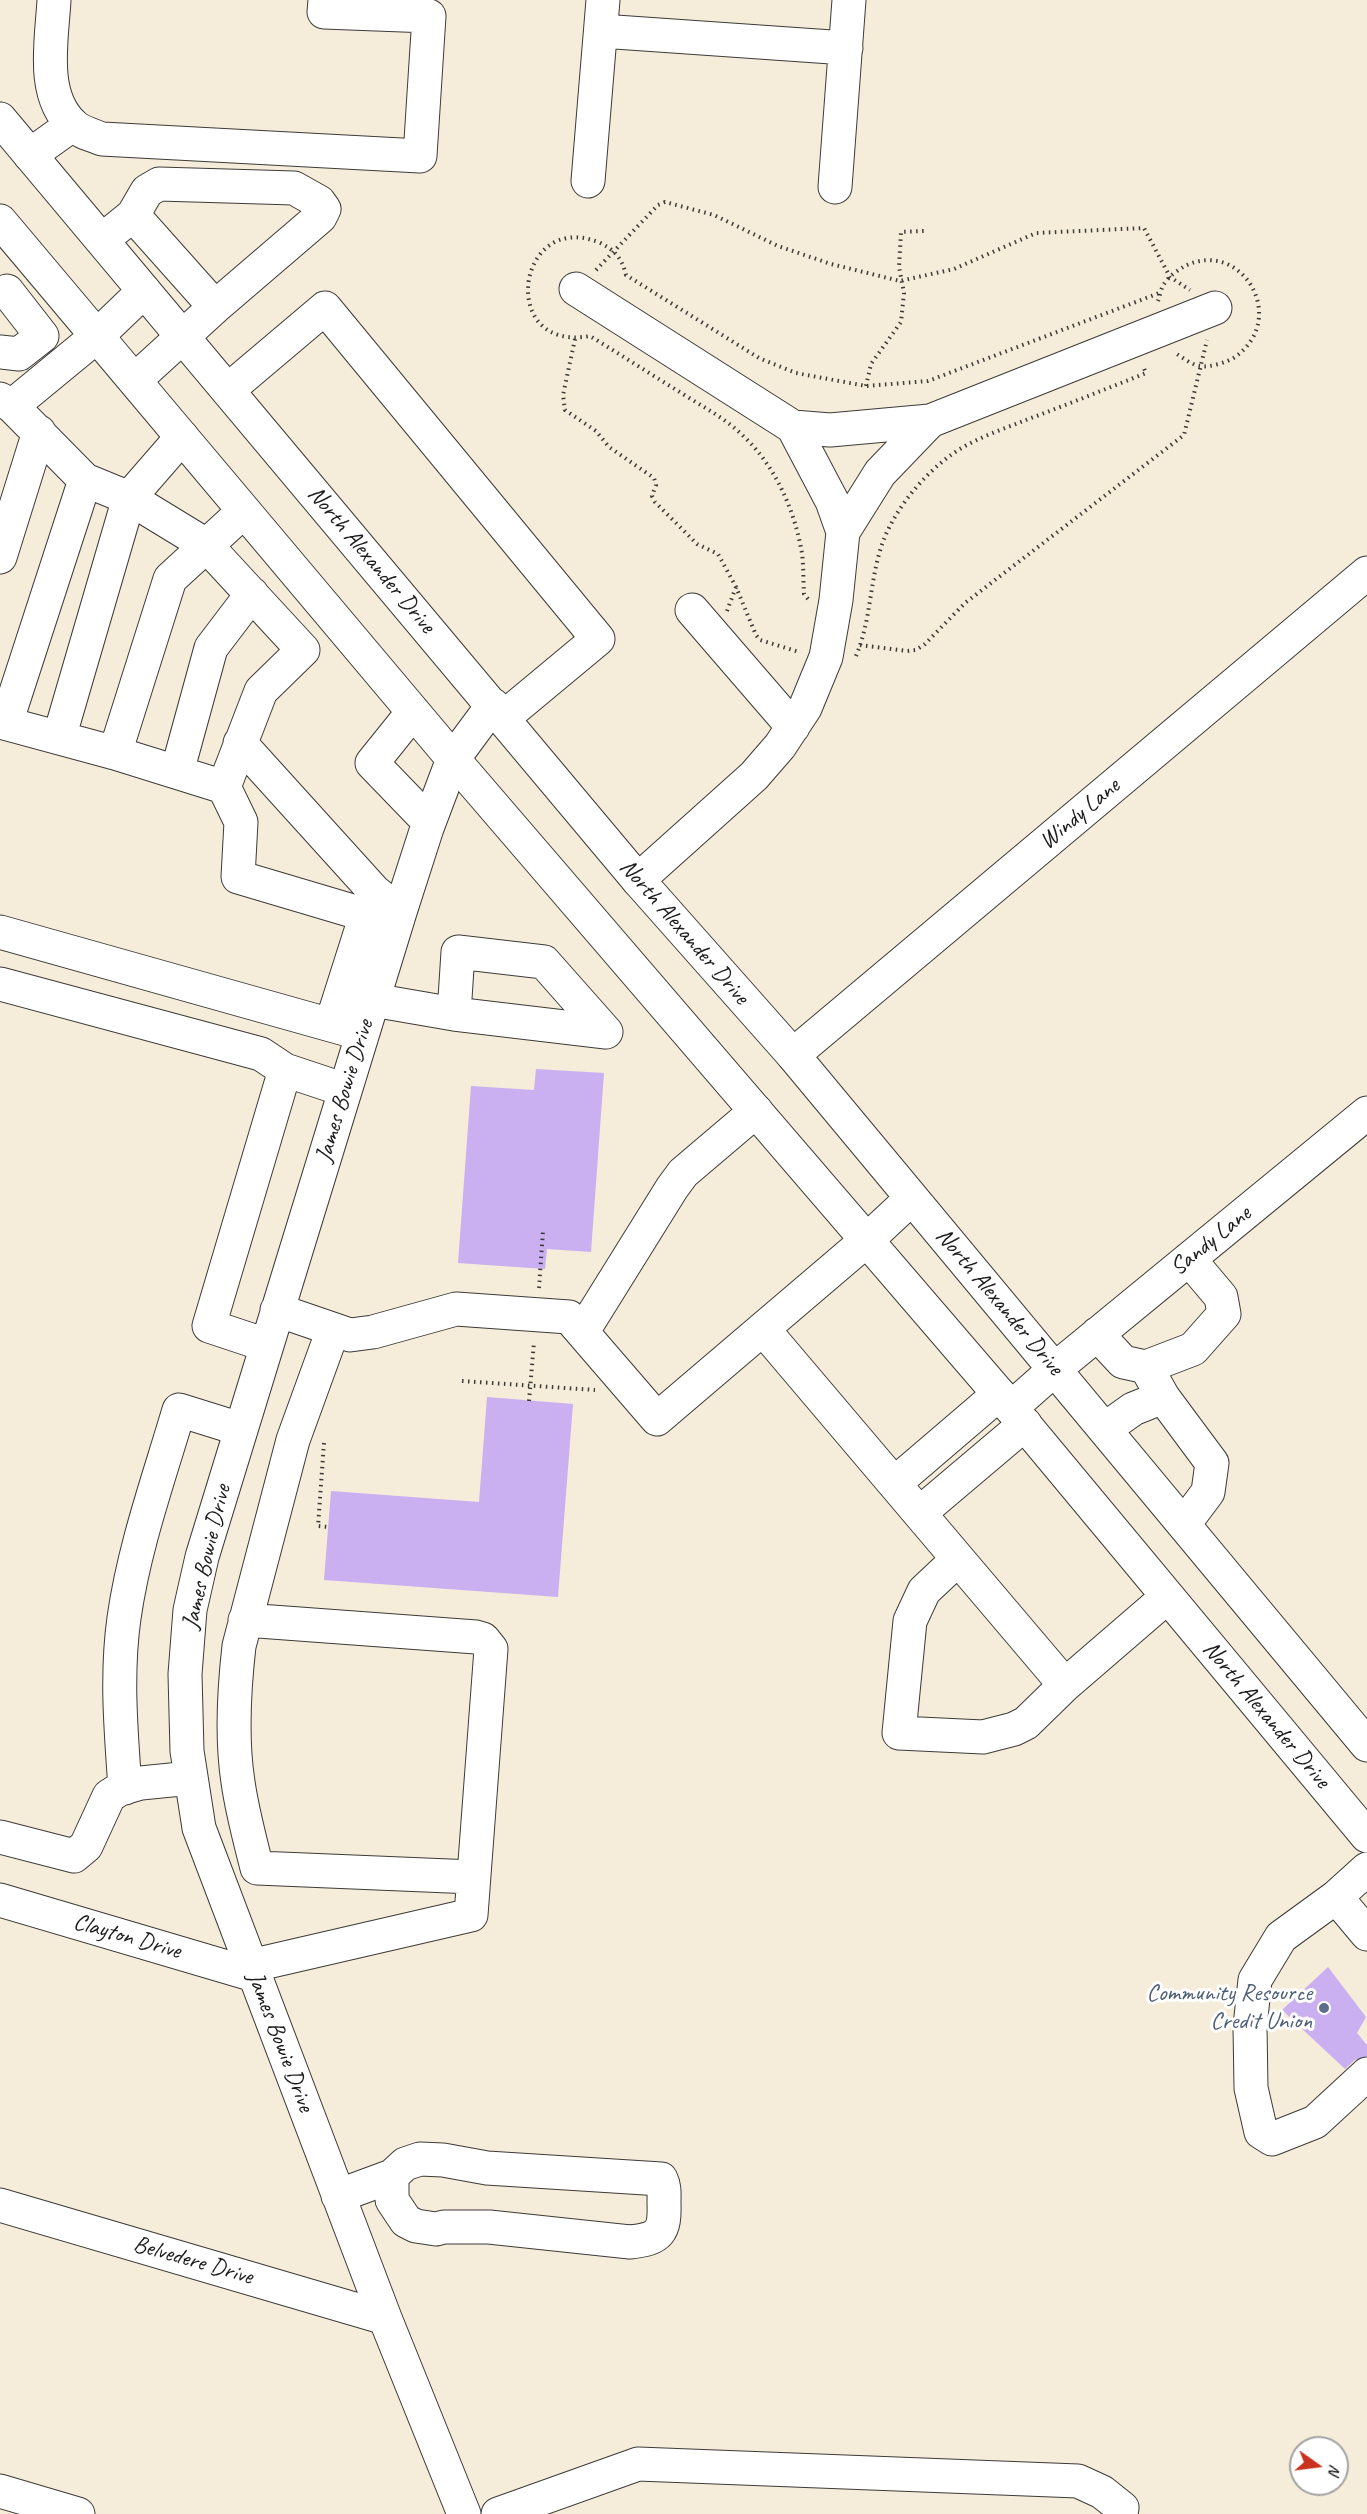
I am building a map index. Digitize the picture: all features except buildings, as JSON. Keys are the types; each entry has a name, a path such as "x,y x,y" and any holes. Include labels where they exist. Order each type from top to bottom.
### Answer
{"main road":[{"path":"54,0 50,70 54,93 72,125 102,139 420,156 429,16 324,12 325,0"},
{"path":"835,187 849,0"},
{"path":"588,181 602,15 846,48"},
{"name":"North Alexander Drive","path":"0,119 638,880 793,1055 1367,1745"},
{"path":"30,155 72,125"},
{"path":"102,240 133,215 147,191 159,184 294,188 319,202 324,209 321,217 215,307 135,380"},
{"path":"133,215 215,307"},
{"name":"North Alexander Drive","path":"0,221 453,759 1012,1409 1367,1836"},
{"path":"0,352 20,354 42,336 4,294 37,265"},
{"path":"576,290 793,427 830,430 930,421 1215,308"},
{"path":"144,291 97,336 6,402 39,432 85,480 129,498 206,545 303,650"},
{"name":"James Bowie Drive","path":"228,390 325,308 598,639 498,712 453,759 429,822 400,912 202,1557 190,1610 185,1679 187,1752 200,1828 338,2196 464,2514"},
{"path":"843,532 880,473 930,421"},
{"path":"638,880 754,776 793,727 816,687 826,657 836,600 843,532 832,501 793,427"},
{"path":"0,557 39,432"},
{"path":"59,738 129,498 182,437"},
{"path":"85,480 3,723 115,753 225,787"},
{"path":"115,753 170,579 244,511"},
{"name":"Windy Lane","path":"793,1055 1367,573"},
{"path":"177,772 211,648 252,594"},
{"path":"692,610 793,727"},
{"path":"336,620 261,692 240,743 225,787 241,822 238,877 370,903 400,912"},
{"path":"413,712 372,763 429,822"},
{"path":"240,743 370,903"},
{"path":"331,1025 370,903"},
{"path":"0,932 363,1034"},
{"path":"0,984 261,1054 285,1070 345,1090"},
{"path":"373,1000 454,1014"},
{"path":"266,1345 209,1326 285,1070"},
{"path":"583,1331 683,1173 756,1111"},
{"name":"Sandy Lane","path":"1012,1409 1055,1369 1367,1113"},
{"path":"277,1310 350,1335 361,1335 456,1309 563,1316 573,1320 657,1419 867,1240 912,1197"},
{"path":"1097,1334 1124,1362 1146,1366 1194,1349 1224,1314 1221,1297 1189,1259"},
{"path":"764,1329 921,1512 1065,1686"},
{"path":"333,1330 293,1440 245,1620 236,1679 234,1741 237,1780 257,1869 473,1877"},
{"path":"1146,1366 1163,1397 1212,1463 1208,1492 1184,1524"},
{"path":"1105,1429 1134,1409 1163,1397"},
{"path":"895,1483 944,1443 1012,1409"},
{"path":"921,1512 968,1474 1012,1409"},
{"path":"125,1788 118,1702 124,1619 132,1572 179,1410 240,1429"},
{"path":"944,1443 968,1474"},
{"path":"958,1559 924,1591 910,1621 899,1733 967,1738 1001,1734 1026,1724 1065,1686 1167,1597"},
{"path":"245,1620 476,1637 488,1644 491,1649 471,1915 252,1970"},
{"path":"185,1679 236,1679"},
{"path":"0,1837 74,1856 86,1846 109,1796 141,1783 191,1778"},
{"path":"1367,1869 1336,1897 1281,1937 1255,1980 1250,2026 1251,2088 1261,2132 1272,2139 1315,2122 1367,2074"},
{"path":"1336,1897 1367,1934"},
{"name":"Clayton Drive","path":"0,1900 252,1970"},
{"path":"338,2196 392,2176 405,2163 420,2158 487,2168 661,2179 664,2185 664,2221 661,2231 653,2238 630,2242 489,2227 426,2229 406,2221 392,2200 392,2176"},
{"name":"Belvedere Drive","path":"0,2205 385,2318"},
{"path":"498,2514 638,2464 1078,2481 1102,2492 1122,2508 1121,2514"},
{"path":"0,2491 78,2514"}],"path":[{"path":"576,290 658,205 665,202 714,215 778,246 831,264 900,282 954,269 1036,232 1144,228 1150,235 1170,277 1215,308 1184,435 965,603 925,644 916,650 860,645"},
{"path":"866,386 871,364 901,321 904,293 900,282 901,231 925,231"},
{"path":"813,605 804,594 801,549 785,497 774,475 742,434 719,416 590,336 575,339 556,335 547,330 532,313 527,290 531,266 541,252 555,242 571,237 588,238 615,252 624,263 626,275 759,358 796,373 866,386 928,381 1162,292"},
{"path":"1156,308 1163,285 1170,277 1189,264 1201,261 1231,266 1250,282 1256,292 1260,315 1251,343 1230,361 1200,366 1169,349"},
{"path":"1123,307 1125,314"},
{"path":"575,339 563,395 565,410 596,431 609,447 654,478 656,485 652,496 655,502 697,544 718,554 760,640 810,655"},
{"path":"853,663 860,645 878,556 887,531 910,494 924,479 952,454 993,434 1146,373 1142,364"},
{"path":"538,1289 543,1231"},
{"path":"530,1401 534,1340"},
{"path":"462,1381 602,1390"},
{"path":"324,1443 318,1526 328,1527"}],"place":[{"name":"Community Resource Credit Union","path":"1324,2008"}]}
